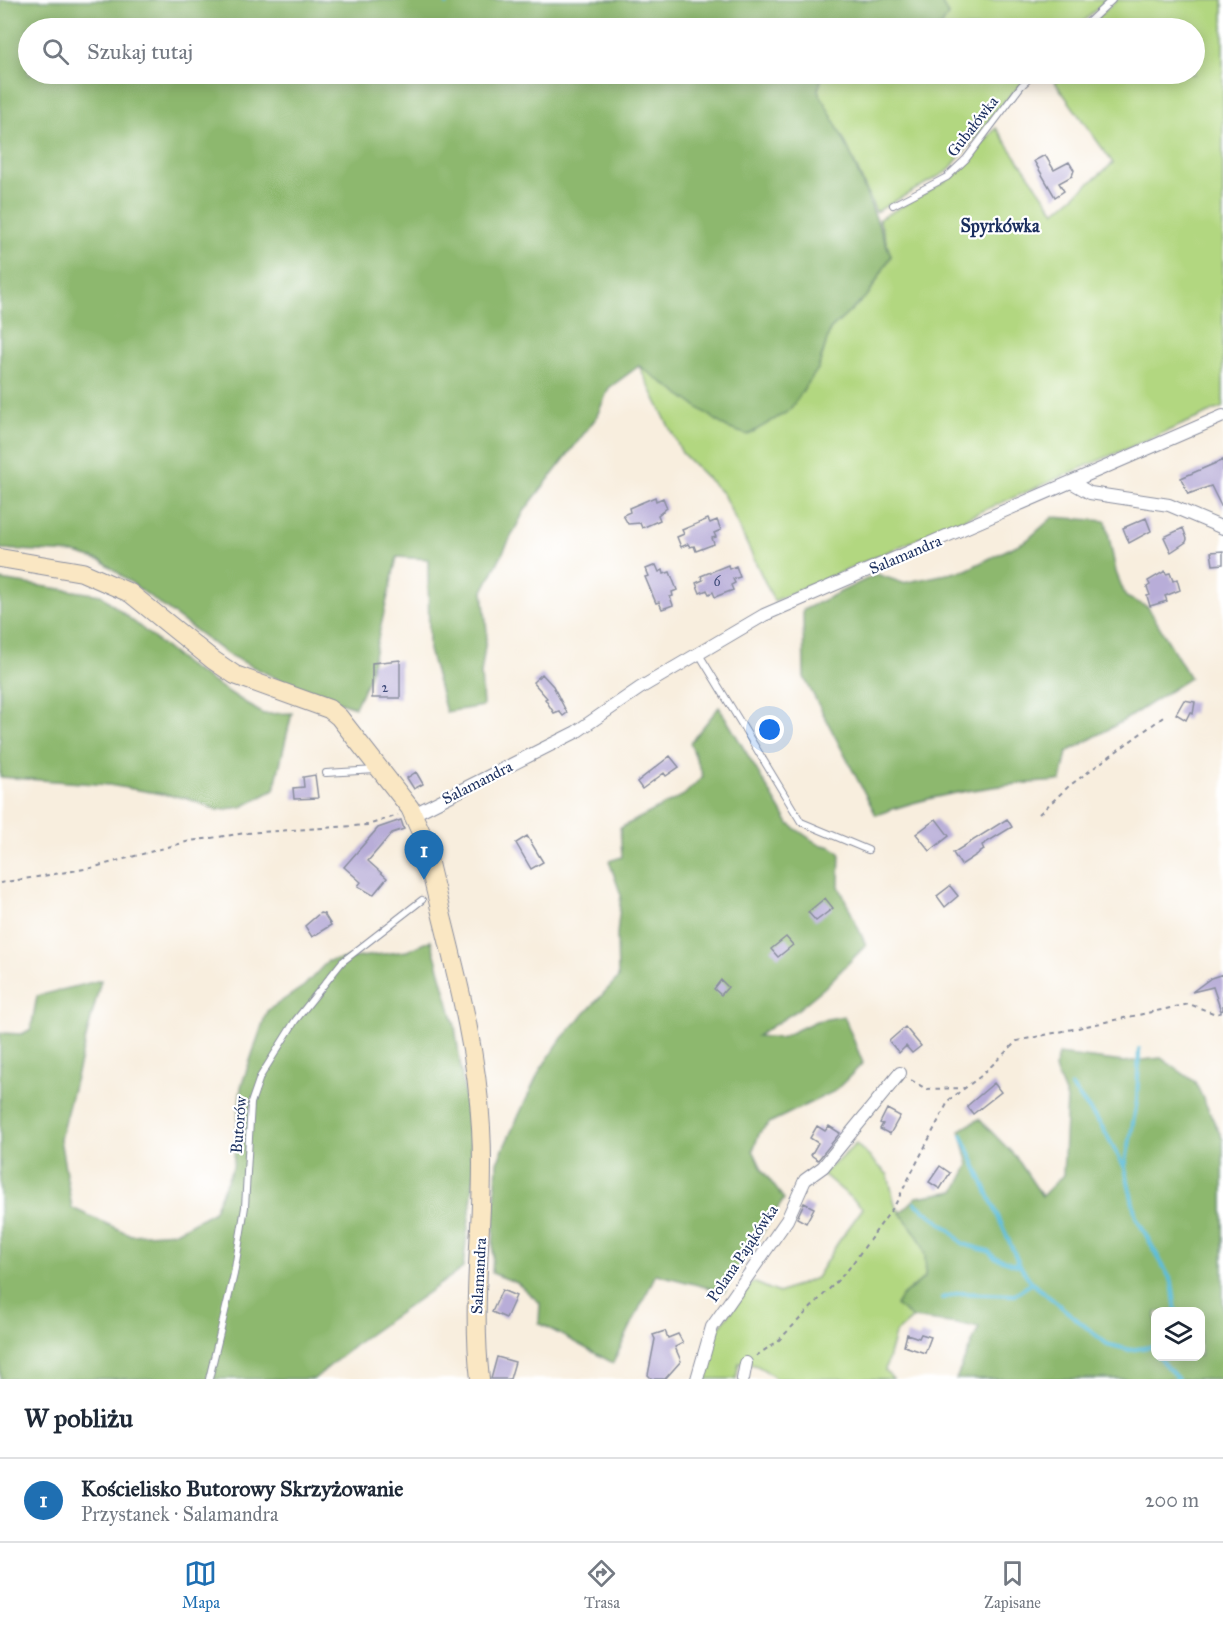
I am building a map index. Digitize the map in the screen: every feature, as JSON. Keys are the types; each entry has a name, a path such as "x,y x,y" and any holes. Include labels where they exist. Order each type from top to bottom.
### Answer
{"street":[{"name":"Salamandra","path":"480,1379 476,1316 483,1177 478,1089 463,1000 428,898 423,837 412,811 576,732 640,688 764,615 1223,416"},
{"path":"1071,482 1090,493 1169,505 1223,528"},
{"path":"0,558 82,572 130,593 235,675 329,709 339,717 412,811"},
{"name":"Polana Pająkówka","path":"697,1379 712,1327 787,1220 806,1180 823,1167 900,1073"},
{"path":"743,1379 746,1363"}],"lane":[{"path":"1093,18 1112,0"},
{"name":"Gubałówka","path":"893,205 947,177 966,159 1023,84"},
{"path":"698,653 801,822 868,850"},
{"path":"326,773 378,770"},
{"name":"Butorów","path":"209,1379 234,1274 245,1207 251,1103 260,1077 295,1022 342,962 428,898"}],"path":[{"path":"1039,814 1069,786 1166,715"},
{"path":"0,884 91,868 190,841 246,833 368,825 412,811"},
{"path":"746,1363 778,1341 847,1271 895,1205 949,1100 966,1088 1017,1041 1189,1004 1216,1014 1223,1012"},
{"path":"900,1073 926,1089 966,1088"}],"green space":[{"path":"0,0 940,0 948,15 946,18 18,18 18,84 820,84 818,90 849,150 891,256 869,294 830,330 818,369 789,411 748,435 727,428 639,366 609,388 596,418 525,510 483,591 487,632 481,674 483,706 446,712 429,650 428,559 397,557 369,677 355,707 292,686 227,654 102,561 75,553 0,549"},
{"path":"940,0 1106,0 1087,18 946,18 948,15"},
{"path":"1117,0 1223,0 1223,407 774,601 723,494 682,453 639,366 671,387 818,369 830,330 868,294 891,256 879,219 953,177 996,128 1055,212 1113,163 1056,84 1205,84 1205,18 1097,18"},
{"path":"820,84 1022,84 1005,101 948,171 876,212 849,150 818,90"},
{"path":"1053,517 1106,521 1116,572 1126,597 1148,607 1190,678 1123,721 1067,752 1061,781 1014,784 944,795 876,815 804,677 803,610 877,574 903,583 966,570 1027,540"},
{"path":"0,580 101,595 188,666 263,714 292,713 274,790 242,807 217,810 186,798 109,785 0,777"},
{"path":"719,707 789,824 818,844 832,847 840,853 839,886 866,945 824,988 796,1011 757,1036 780,1038 816,1021 844,1016 863,1063 835,1091 771,1122 760,1132 753,1150 763,1171 784,1199 724,1292 656,1274 613,1363 539,1323 540,1303 517,1283 492,1273 497,1162 540,1070 562,1038 618,978 617,935 621,895 609,861 622,857 620,828 684,795 703,776 690,743"},
{"path":"431,940 455,1026 475,1170 463,1268 362,1339 314,1379 0,1379 0,1033 22,1034 31,1029 37,996 101,980 60,1139 72,1208 131,1235 176,1232 213,1212 233,1167 241,1087 267,1011 304,986 328,961 407,951"},
{"path":"1058,1054 1124,1062 1161,1058 1195,1082 1223,1140 1223,1379 956,1379 979,1327 913,1318 896,1305 901,1297 925,1277 926,1266 921,1242 900,1213 917,1197 955,1191 969,1165 960,1130 979,1119 1016,1157 1042,1196 1063,1175 1067,1099 1055,1069"},
{"path":"856,1144 888,1175 895,1205 919,1237 927,1256 925,1277 901,1297 896,1305 913,1318 895,1334 885,1370 893,1379 776,1379 759,1367 739,1363 736,1379 702,1379 717,1330 753,1282 779,1293 816,1278 863,1208 823,1174"}],"building":[{"path":"1045,155 1054,170 1069,162 1074,170 1072,176 1059,183 1064,191 1055,197 1034,161"},
{"path":"1223,460 1223,510 1211,486 1188,494 1181,478"},
{"path":"655,497 656,501 663,498 667,508 658,515 660,520 642,528 640,523 628,524 623,515 630,512 629,508"},
{"path":"1146,518 1151,531 1129,543 1123,528"},
{"path":"708,519 710,523 717,520 721,530 714,533 716,537 712,538 714,544 696,551 694,546 690,547 688,544 681,547 677,537 684,534 682,530"},
{"path":"1183,528 1186,542 1171,552 1164,537"},
{"path":"1223,551 1223,564 1213,565 1211,552"},
{"path":"656,565 659,572 663,570 664,574 670,572 677,590 672,592 673,596 670,597 673,605 662,609 659,602 656,603 645,577 649,576 646,569"},
{"path":"728,565 729,569 736,566 740,577 733,579 735,583 731,585 733,590 715,597 713,592 709,594 707,590 700,593 696,583 703,580 701,576"},
{"path":"1165,571 1166,574 1170,573 1173,581 1177,579 1180,590 1165,596 1167,601 1150,606 1147,596 1150,595 1147,587 1150,585 1148,581"},
{"path":"400,660 400,698 372,698 372,663"},
{"path":"542,674 553,686 567,713 563,716 559,711 554,713 545,699 547,698 533,682"},
{"path":"1184,700 1195,702 1193,714 1190,712 1186,720 1176,714"},
{"path":"670,756 679,767 666,776 664,773 642,789 637,782"},
{"path":"416,772 423,784 414,789 407,778"},
{"path":"315,775 318,798 294,799 293,788 304,787 303,777"},
{"path":"936,819 949,836 930,851 916,834"},
{"path":"1007,819 1012,827 982,845 984,850 961,865 953,853"},
{"path":"401,820 404,829 392,833 368,861 387,878 373,895 358,886 361,882 344,867 378,828"},
{"path":"527,836 543,862 531,869 516,843"},
{"path":"950,886 958,896 945,907 937,896"},
{"path":"825,898 833,908 816,921 808,912"},
{"path":"320,913 324,914 331,925 312,937 305,926"},
{"path":"786,937 793,945 778,957 771,949"},
{"path":"1223,974 1223,1010 1221,1011 1213,987 1192,992 1211,978"},
{"path":"721,980 728,987 721,995 714,989"},
{"path":"905,1027 921,1046 912,1053 906,1046 899,1053 889,1041"},
{"path":"994,1083 1001,1092 973,1114 967,1106"},
{"path":"887,1109 900,1116 890,1134 880,1129 883,1124 880,1123"},
{"path":"817,1126 825,1131 829,1126 840,1133 818,1160 811,1155 818,1143 810,1138"},
{"path":"940,1166 950,1173 940,1189 929,1182"},
{"path":"804,1203 814,1208 806,1223 797,1218"},
{"path":"502,1290 516,1296 506,1318 492,1312"},
{"path":"665,1331 668,1338 678,1334 683,1343 675,1347 681,1361 665,1379 652,1379 648,1375 655,1339 653,1335"},
{"path":"907,1334 919,1338 921,1334 931,1337 925,1353 904,1346"},
{"path":"497,1357 515,1362 510,1379 491,1379"}],"waterway":[{"path":"1125,1167 1137,1101 1139,1049"},
{"path":"1071,1086 1101,1125 1125,1168 1136,1217 1172,1282 1175,1307"},
{"path":"962,1135 1020,1266"},
{"path":"915,1203 950,1230 963,1244 988,1251 994,1257 1020,1266 1032,1283 1107,1344 1130,1350 1151,1347"},
{"path":"942,1298 959,1293 1014,1295 1032,1283"},
{"path":"1162,1361 1178,1379"}],"place":[{"name":"Kościelisko Butorowy Skrzyżowanie","path":"424,880"}],"district":[{"name":"Spyrkówka","path":"1000,226"}]}
